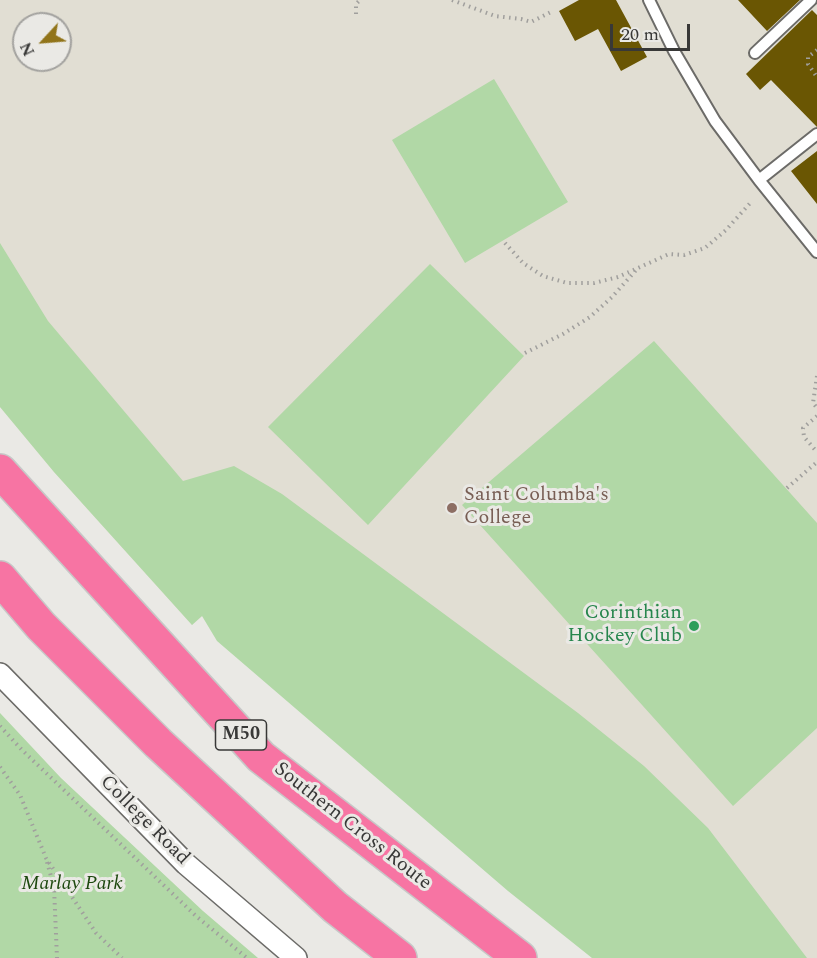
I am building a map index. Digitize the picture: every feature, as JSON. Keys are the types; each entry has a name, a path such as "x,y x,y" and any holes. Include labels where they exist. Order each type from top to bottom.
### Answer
{"highway":[{"name":"Southern Cross Route","path":"0,471 261,756 520,958"},
{"path":"0,578 41,626 158,743 335,908 400,958"}],"street":[{"name":"College Road","path":"0,674 186,864 296,958"}],"lane":[{"path":"649,0 674,51 715,121 817,252"},
{"path":"755,53 811,0"},
{"path":"762,184 817,134"}],"path":[{"path":"356,14 356,4 360,0"},
{"path":"452,0 495,16 531,22 553,11"},
{"path":"817,50 808,57 807,64 817,77"},
{"path":"505,243 523,263 543,276 567,283 594,282 618,277 669,254 684,255 705,248 726,230 762,184"},
{"path":"525,353 590,317 640,266"},
{"path":"817,376 813,403 817,408"},
{"path":"817,416 803,428 804,436 817,452"},
{"path":"787,488 817,462"},
{"path":"0,726 22,750 196,916 247,958"},
{"path":"0,767 21,795 46,858 54,887 57,958"},
{"path":"46,858 96,933 122,958"}],"shaded area":[{"name":"Saint Columba's College","path":"0,0 817,0 817,958 770,958 208,611 192,625 54,472 0,407"}],"green space":[{"path":"494,79 568,202 465,263 392,140"},
{"path":"0,243 48,321 183,481 234,466 282,494 578,713 644,766 708,828 807,958 592,958 508,891 217,641 202,616 192,625 54,472 0,407"},
{"path":"430,264 524,356 368,525 268,427"},
{"name":"Corinthian Hockey Club","path":"654,341 817,523 817,728 733,806 462,505"},
{"name":"Marlay Park","path":"0,713 61,778 203,911 258,958 0,958"}],"building":[{"path":"579,0 616,0 647,57 621,71 598,29 575,41 559,11"},
{"path":"738,0 800,0 767,31"},
{"path":"812,10 817,15 817,127 771,80 760,90 746,74"},
{"path":"817,151 817,204 791,171"}],"place":[{"name":"Saint Columba's College","path":"452,508"},
{"name":"Corinthian Hockey Club","path":"694,626"}]}
